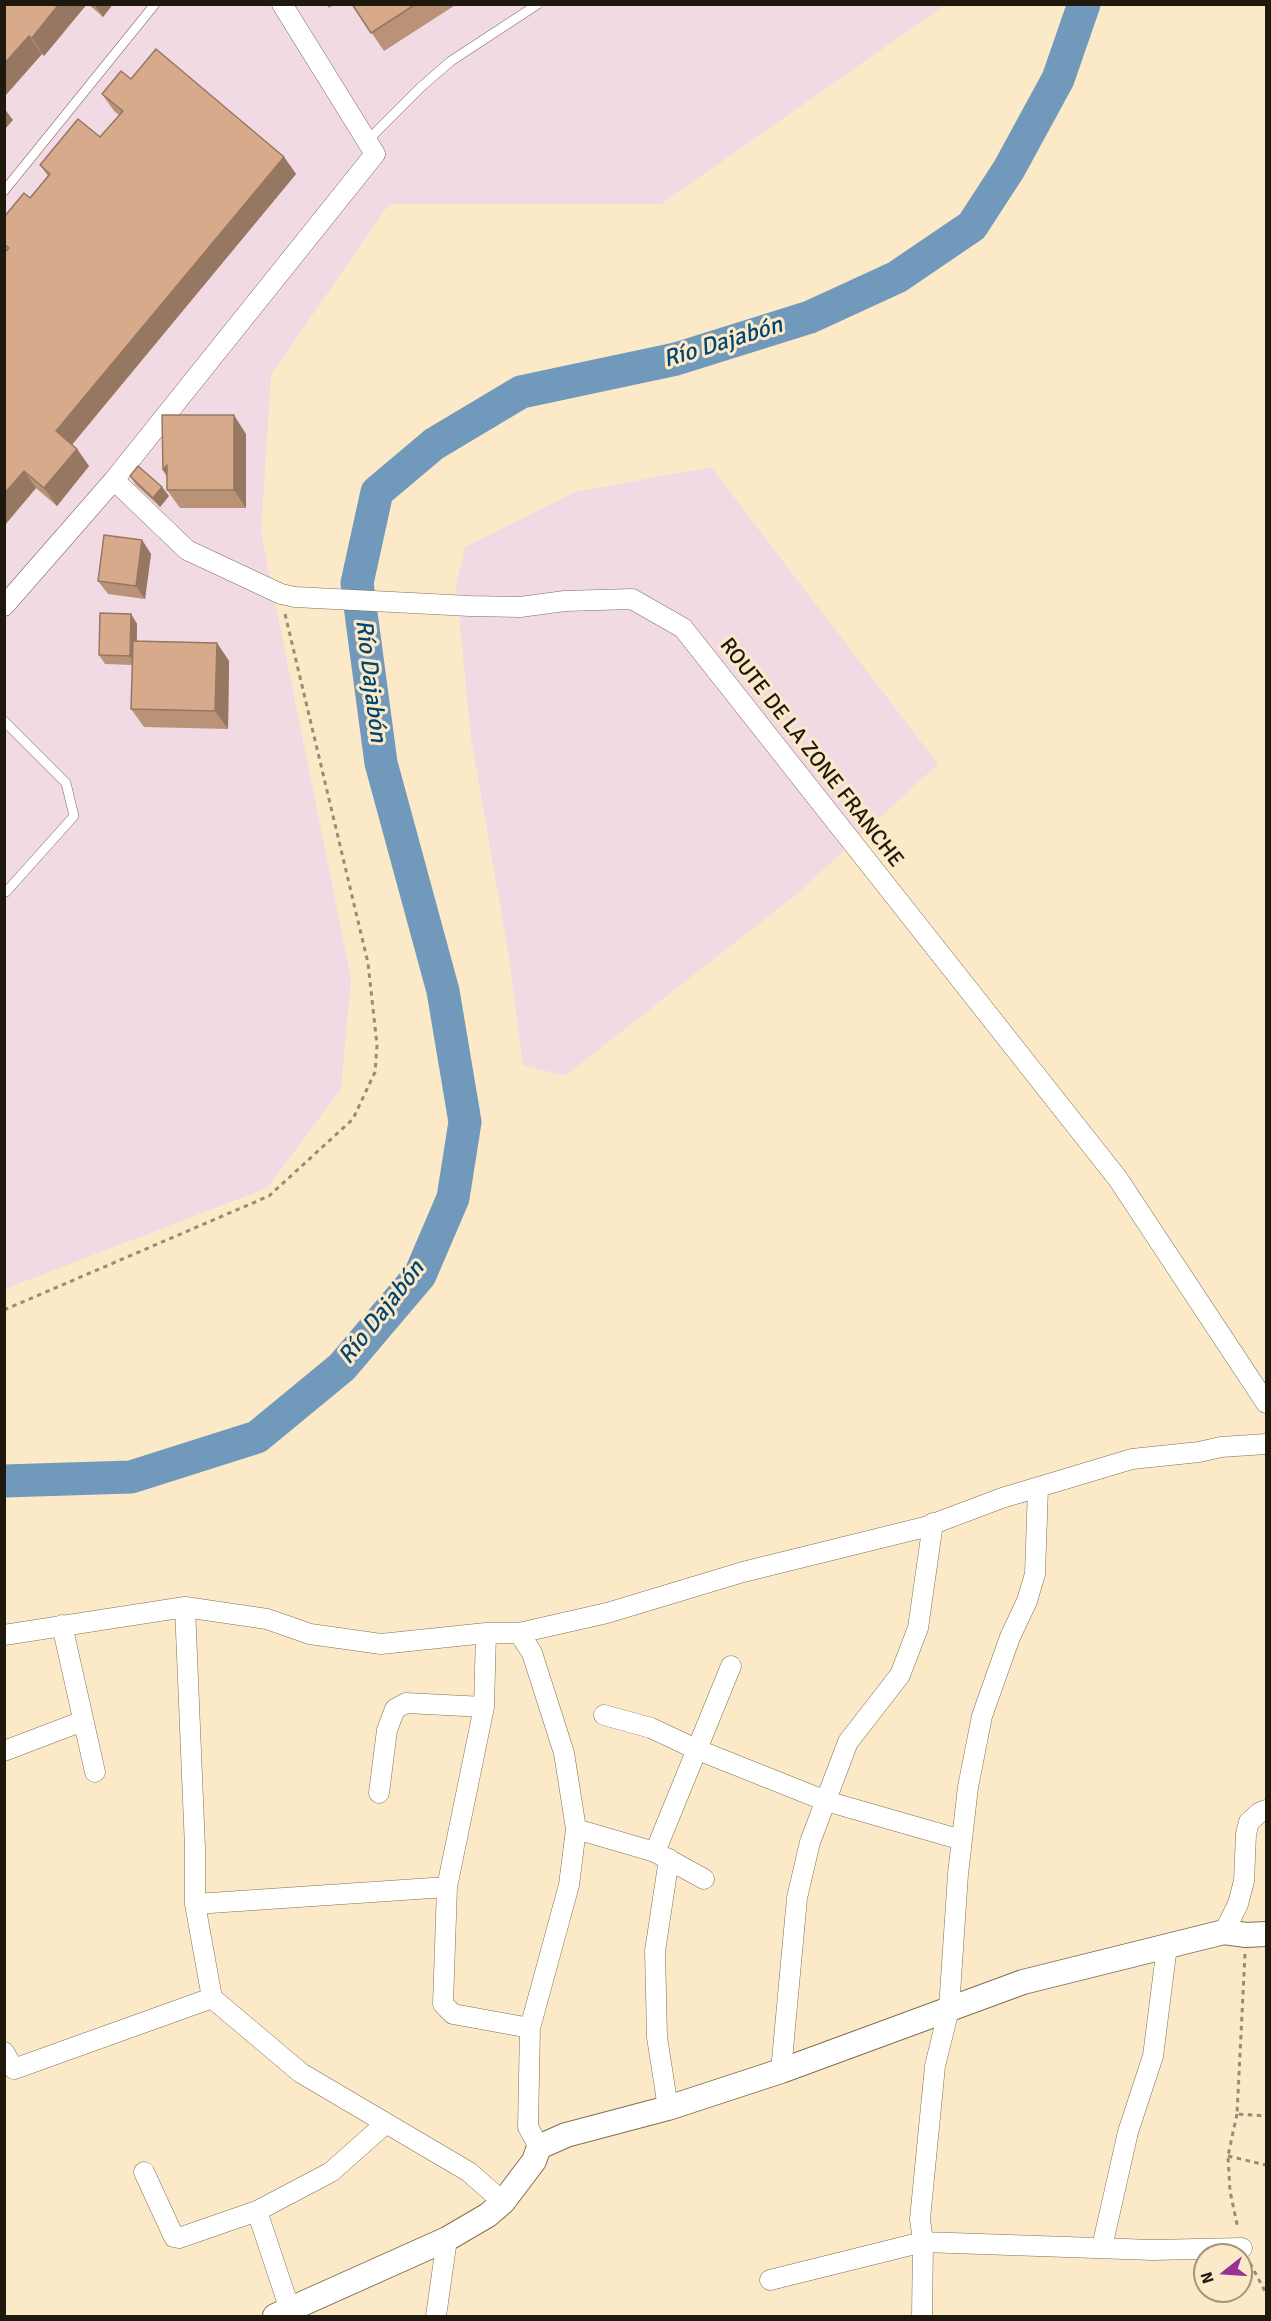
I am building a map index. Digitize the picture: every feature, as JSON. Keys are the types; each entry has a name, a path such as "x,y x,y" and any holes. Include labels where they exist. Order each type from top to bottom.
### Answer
{"street":[{"path":"4,606 114,480 375,154 282,4"},
{"name":"ROUTE DE LA ZONE FRANCHE","path":"114,480 186,550 288,596 520,607 632,599 682,628 1118,1179 1266,1403"},
{"path":"4,1635 185,1607 267,1619 310,1634 381,1644 486,1633 519,1633 607,1612 743,1572 933,1523 1132,1459 1199,1452 1221,1447 1266,1444"},
{"path":"922,2316 920,2219 934,2076 950,2009 968,1787 982,1716 1010,1637 1027,1601 1035,1574 1038,1488"},
{"path":"781,2071 796,1898 810,1842 848,1742 900,1675 918,1628 933,1523"},
{"path":"185,1607 195,1848 195,1904 212,1998 302,2073 469,2172 503,2202"},
{"path":"62,1625 95,1772"},
{"path":"486,1633 484,1707 447,1887 443,2004 453,2014 530,2028"},
{"path":"519,1633 532,1653 564,1753 576,1829 569,1885 530,2028 528,2127 539,2147"},
{"path":"668,2108 657,2037 655,1951 662,1856 698,1750 731,1666"},
{"path":"379,1793 387,1730 395,1709 406,1703 484,1707"},
{"path":"604,1715 651,1728 698,1750 826,1801 962,1840"},
{"path":"4,1751 83,1721"},
{"path":"257,2211 282,2313 447,2239 488,2215 503,2202 534,2161 539,2147 566,2135 668,2108 781,2071 1023,1982 1167,1946 1246,1934 1238,1904 1244,1881 1246,1834 1249,1822 1266,1810"},
{"path":"576,1829 662,1856 704,1879"},
{"path":"195,1904 447,1887"},
{"path":"1102,2247 1128,2132 1153,2056 1167,1946"},
{"path":"8,2065 212,1998"},
{"path":"144,2172 174,2237 184,2236 257,2211 332,2172 385,2124"},
{"path":"436,2316 447,2239"},
{"path":"770,2280 922,2242 1153,2250 1193,2249"}],"lane":[{"path":"4,191 155,4"},
{"path":"367,141 421,87 451,61 538,4"},
{"path":"4,721 66,783 74,816 6,892"}],"path":[{"path":"4,1310 270,1196 353,1119 375,1072 377,1045 368,963 288,596"},
{"path":"1241,2243 1230,2191 1228,2156 1237,2114 1246,1934"},
{"path":"1237,2114 1266,2116"},
{"path":"1228,2156 1266,2165"},
{"path":"1253,2269 1266,2293"}],"shaded area":[{"path":"5,5 945,5 661,204 389,204 271,375 261,532 351,979 341,1089 267,1188 5,1289"},
{"path":"711,467 938,764 798,893 565,1076 523,1065 508,951 471,738 456,586 465,547 575,492"}],"building":[{"path":"4,4 59,4 32,38 29,36 4,64"},
{"path":"352,4 416,4 371,33"},
{"path":"156,49 284,157 56,431 77,449 44,488 24,471 4,494 4,253 9,248 4,244 4,217 24,193 30,198 50,174 40,165 78,119 100,137 123,111 102,94 121,71 131,79"},
{"path":"162,415 234,415 234,490 167,490 167,465 163,470"},
{"path":"138,466 162,487 153,498 130,476"},
{"path":"104,535 142,540 136,586 98,581"},
{"path":"100,613 131,614 130,656 99,655"},
{"path":"133,641 217,643 215,711 131,709"}],"waterway":[{"name":"Río Dajabón","path":"4,1481 131,1477 257,1437 342,1367 420,1275 453,1198 465,1122 443,991 381,763 357,583 377,492 434,444 521,392 676,359 810,317 897,277 972,226 1009,169 1058,79 1084,4"}]}
